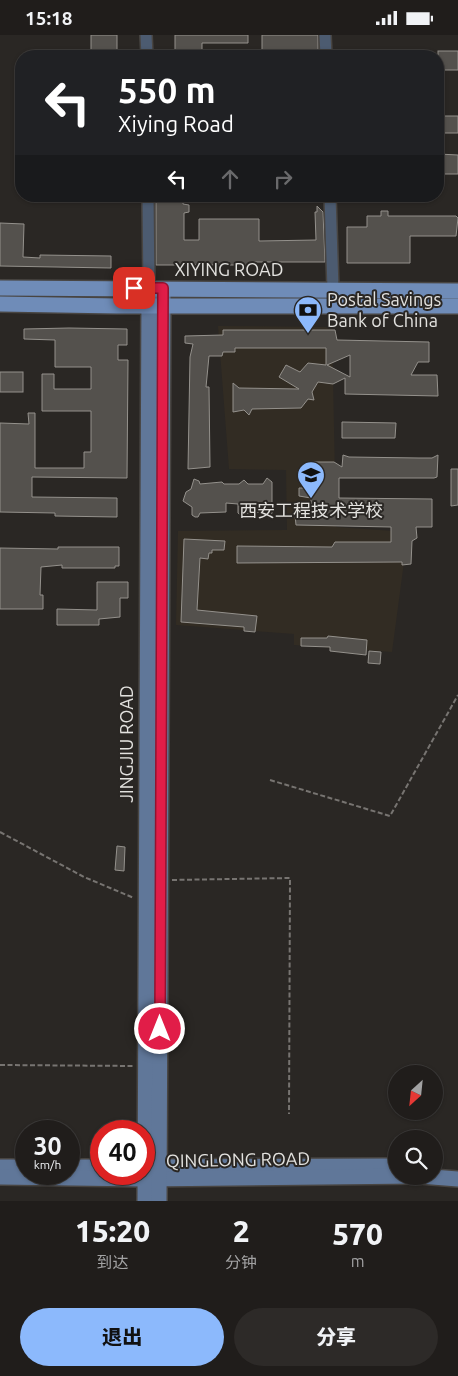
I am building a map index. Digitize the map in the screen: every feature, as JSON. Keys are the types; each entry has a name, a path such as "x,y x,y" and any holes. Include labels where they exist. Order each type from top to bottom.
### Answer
{"main road":[{"name":"XIYING ROAD","path":"0,288 458,291"},
{"name":"XIYING ROAD","path":"0,304 458,306"}],"street":[{"path":"146,35 146,50"},
{"path":"325,35 326,50"},
{"path":"149,202 156,288"},
{"path":"330,202 332,289"},
{"name":"JINGJIU ROAD","path":"153,1120 160,880 156,288"},
{"name":"JINGJIU ROAD","path":"149,1120 146,1066 146,903 156,306"},
{"name":"QINGLONG ROAD","path":"155,1172 388,1166"},
{"path":"0,1167 15,1167"},
{"path":"443,1168 458,1169"},
{"name":"QINGLONG ROAD","path":"155,1172 388,1176"},
{"name":"QINGLONG ROAD","path":"0,1177 90,1174"},
{"path":"443,1178 458,1179"},
{"name":"JINGJIU ROAD","path":"145,1201 148,1185"},
{"name":"JINGJIU ROAD","path":"155,1185 160,1201"}],"path":[{"path":"270,780 390,816 458,695"},
{"path":"0,831 84,877 146,903"},
{"path":"160,880 290,878 289,1114"},
{"path":"0,1065 146,1066"}],"shaded area":[{"name":"西安工程技术学校","path":"218,326 332,327 336,527 408,532 392,652 294,645 294,634 176,625 178,531 287,530 286,470 229,469"}],"building":[{"path":"91,35 117,35 117,50 91,50"},
{"path":"175,35 248,35 248,43 202,43 202,50 175,50"},
{"path":"262,35 318,35 318,50 262,50"},
{"path":"444,51 458,51 458,70 444,70"},
{"path":"444,116 458,116 458,133 444,133"},
{"path":"444,154 458,155 458,174 444,174"},
{"path":"156,202 183,202 183,204 189,205 189,212 184,213 184,240 199,240 199,219 259,219 259,241 316,240 315,212 317,212 317,206 323,212 325,262 254,262 254,265 156,265"},
{"path":"381,211 388,211 388,216 456,216 458,218 456,236 410,236 410,263 347,263 347,227 367,227 367,216 381,216"},
{"path":"0,223 24,224 23,257 40,258 40,255 111,256 111,268 0,266"},
{"path":"24,329 127,329 127,345 118,345 118,360 128,360 127,478 32,477 32,497 117,498 117,517 55,516 55,513 0,512 0,423 29,424 28,413 35,413 35,468 84,468 84,452 91,452 91,411 42,411 42,374 54,374 54,389 91,389 91,367 55,367 55,340 24,339"},
{"path":"223,330 335,330 337,340 429,342 429,362 418,362 411,375 437,375 438,396 345,394 345,378 333,384 318,382 312,392 314,400 308,399 301,408 252,409 249,415 244,410 233,412 233,383 239,388 299,389 279,377 286,365 300,372 308,363 326,365 326,348 235,348 235,352 223,352 222,356 209,356 206,387 209,387 210,467 188,469 190,357 193,344 185,343 185,336 223,335","holes":["350,355 350,377 327,365"]},
{"path":"0,372 23,372 23,392 0,392"},
{"path":"342,422 396,423 395,438 342,438"},
{"path":"343,455 349,457 432,458 438,455 437,477 434,478 339,478 339,498 432,499 432,527 416,527 417,538 412,541 411,564 402,565 402,562 237,563 237,546 332,547 335,542 391,542 391,527 296,525 295,515 311,514 311,498 299,496 299,488 309,488 309,462 334,462 342,467"},
{"path":"451,469 458,469 458,505 451,506"},
{"path":"267,478 272,482 272,513 269,518 262,512 249,513 243,517 238,513 238,504 226,503 226,512 200,513 198,517 195,517 192,515 192,507 183,501 186,492 191,489 194,479 199,481 200,484 222,482 224,484 239,484 244,480 248,484 263,484"},
{"path":"184,539 225,541 224,550 212,550 212,553 209,553 208,559 200,558 197,610 257,616 255,632 244,631 244,627 181,622"},
{"path":"58,547 119,547 119,566 115,566 115,568 62,568 62,565 41,567 40,595 43,595 43,609 0,609 0,548 58,549"},
{"path":"97,582 128,582 128,598 120,598 120,617 99,619 99,625 57,625 57,609 97,610"},
{"path":"328,636 367,640 366,655 330,651 330,647 301,646 301,638 327,638"},
{"path":"369,651 381,652 380,664 368,663"},
{"path":"117,846 125,847 124,871 115,870"}],"place":[{"name":"Postal Savings Bank of China","path":"308,334"},
{"name":"西安工程技术学校","path":"311,499"}],"route":[{"path":"134,288 163,288 160,588 160,1029"}]}
